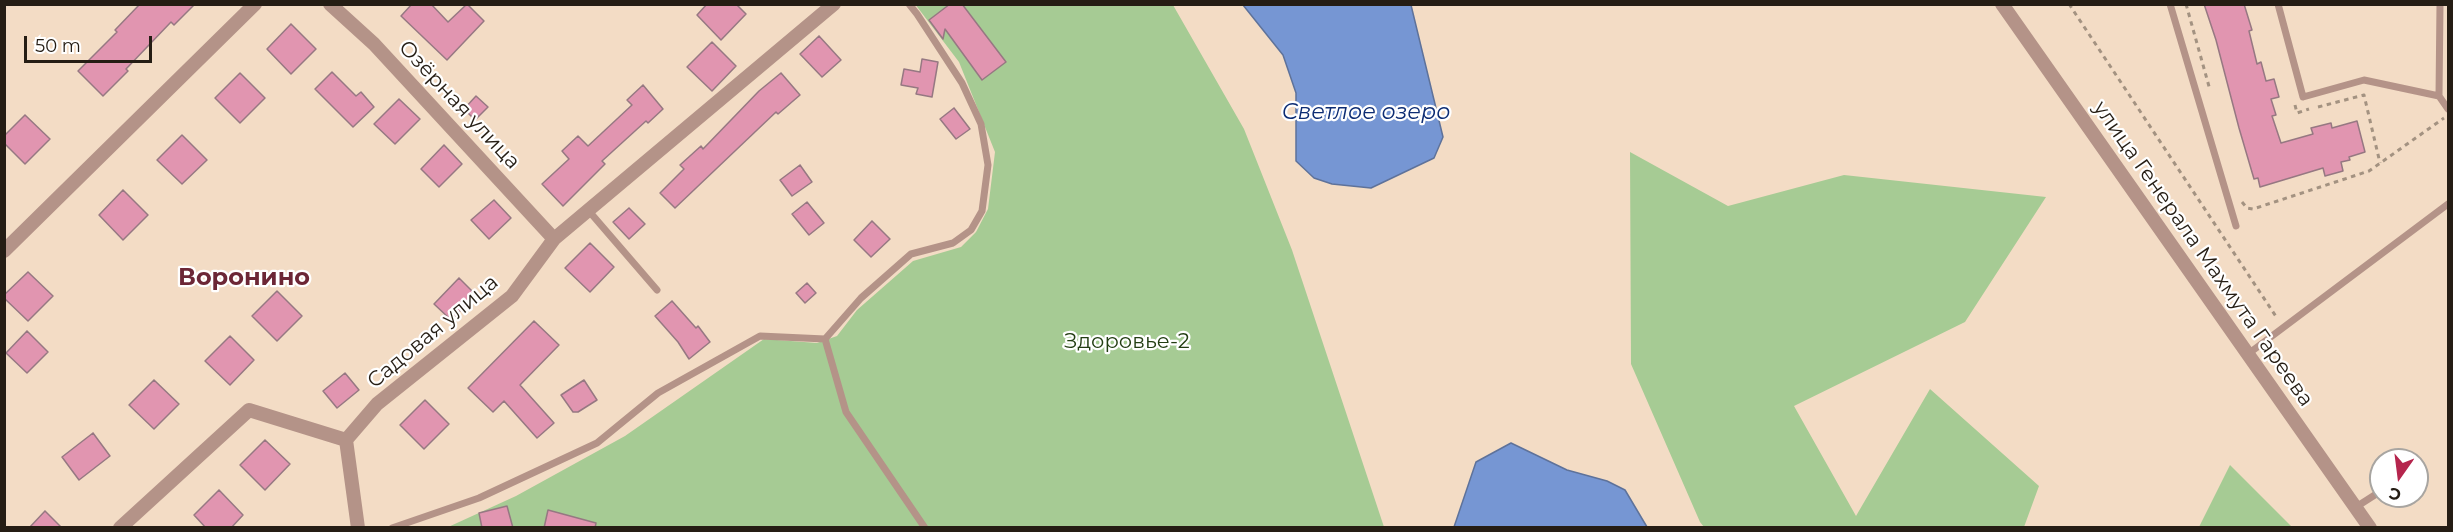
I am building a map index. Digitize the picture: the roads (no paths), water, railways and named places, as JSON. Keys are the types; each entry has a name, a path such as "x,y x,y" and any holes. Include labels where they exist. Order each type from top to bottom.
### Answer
{"street":[{"path":"4,251 255,4"},
{"name":"Озёрная улица","path":"330,4 374,44 554,239"},
{"name":"Садовая улица","path":"346,440 377,404 512,296 554,239 834,4"},
{"name":"улица Генерала Махмута Гареева","path":"2002,5 2370,528"},
{"path":"120,528 249,411 346,440 358,528"}],"lane":[{"path":"825,339 861,298 911,254 953,243 971,230 982,211 988,165 981,124 963,83 909,4"},
{"path":"2170,4 2235,226"},
{"path":"2278,4 2303,97 2364,80 2439,96"},
{"path":"2440,4 2439,96 2448,109"},
{"path":"2248,354 2448,204"},
{"path":"588,210 657,290"},
{"path":"392,528 479,498 597,443 658,393 760,336 825,339"},
{"path":"825,339 846,412 926,528"},
{"path":"2356,507 2369,499"}],"water":[{"name":"Светлое озеро","path":"1243,5 1411,5 1443,137 1434,158 1371,188 1332,184 1314,178 1296,161 1296,93 1283,55"},
{"path":"1511,443 1567,470 1607,481 1625,490 1647,527 1454,527 1476,462"}],"district":[{"name":"Воронино","path":"244,278"}],"park label":[{"name":"Здоровье-2","path":"1127,342"}]}
